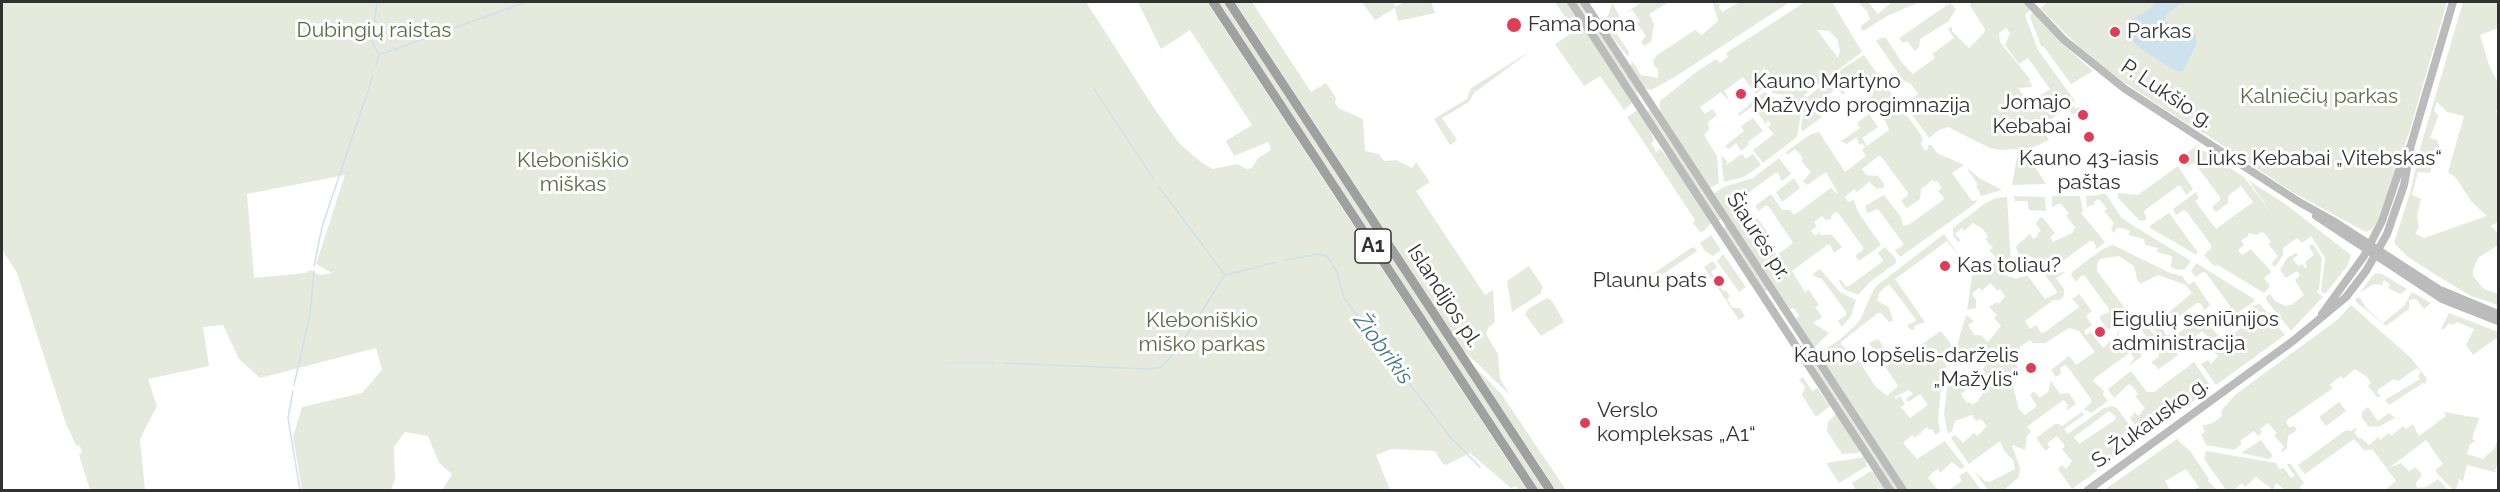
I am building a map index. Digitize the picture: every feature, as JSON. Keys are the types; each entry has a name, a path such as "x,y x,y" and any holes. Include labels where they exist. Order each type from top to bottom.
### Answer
{"highway":[{"name":"Islandijos pl.","path":"1213,2 1533,490"},
{"name":"Islandijos pl.","path":"1230,2 1550,490"}],"main road":[{"name":"Šiaurės pr.","path":"1570,2 1890,490"},
{"name":"Šiaurės pr.","path":"1584,2 1903,490"},
{"name":"P. Lukšio g.","path":"2028,2 2064,40 2103,73 2453,304 2499,321"},
{"name":"S. Žukausko g.","path":"2320,318 2355,270 2379,228 2411,145 2453,2"},
{"name":"S. Žukausko g.","path":"2088,490 2298,337 2342,302 2366,271 2387,234 2404,185 2411,145"},
{"path":"1718,226 1727,221"},
{"path":"2355,270 2357,254 2350,236 2368,234 2379,228"},
{"path":"2366,271 2376,266 2393,264 2387,247 2387,234"},
{"name":"P. Lukšio g.","path":"2393,264 2455,297 2499,314"}],"green space":[{"path":"2,2 1086,2 1179,143 1202,163 1213,169 1237,164 1247,169 1252,168 1258,158 1271,150 1268,142 1234,156 1226,141 1252,125 1190,30 1161,49 1138,2 1207,2 1527,490 1519,490 1516,486 1511,488 1470,453 1446,465 1435,451 1391,449 1376,455 1390,490 442,490 452,474 439,463 428,436 405,432 394,447 395,479 391,490 302,490 293,437 302,407 362,393 382,370 376,348 260,378 239,359 223,325 203,327 209,366 148,379 157,406 140,439 145,490 90,490 79,455 82,453 80,446 76,445 66,424 17,273 2,249","holes":["345,175 316,264 332,273 320,275 310,270 306,273 254,278 247,194"]},
{"path":"1217,2 1226,2 1546,490 1537,490"},
{"path":"1235,2 1252,2 1311,92 1326,83 1336,98 1335,103 1338,108 1363,119 1365,151 1379,154 1384,161 1396,160 1412,168 1416,162 1430,182 1416,191 1485,295 1493,290 1495,322 1488,328 1486,334 1498,354 1500,379 1510,395 1464,351"},
{"path":"1362,2 1393,2 1395,7 1405,2 1431,2 1435,13 1398,21 1395,8 1375,20"},
{"path":"1555,2 1567,2 1577,17 1576,23 1571,26"},
{"path":"1574,2 1580,2 1639,93 1636,93"},
{"path":"1642,2 1669,2 1649,14 1654,24 1651,42 1644,46 1641,42 1646,36 1637,23 1640,21 1632,10 1624,14"},
{"path":"1740,2 1790,2 1673,78 1651,90 1644,88 1630,67 1632,61 1641,75 1658,78 1658,69 1654,66 1653,61 1657,55 1695,30 1702,35 1718,21 1713,3 1720,4 1722,12"},
{"name":"Kauno Martyno Mažvydo progimnazija","path":"1805,2 1832,2 1862,52 1804,95 1797,137 1763,163 1753,150 1774,134 1768,127 1771,124 1768,120 1766,124 1753,106 1739,116 1738,114 1764,92 1778,99 1788,96 1773,93 1766,86 1763,74 1765,66 1760,74 1763,88 1756,94 1743,77 1724,91 1727,99 1721,92 1700,107 1705,114 1712,109 1717,115 1708,122 1709,130 1704,135 1717,156 1719,183 1709,188 1660,113 1660,101 1716,59 1720,63 1728,57 1726,53","holes":["1817,30 1829,31 1837,39 1840,51 1838,58"]},
{"path":"1858,2 1868,2 1878,14 1892,2 1920,2 1889,15 1863,31 1860,27 1870,19 1867,11"},
{"path":"1971,2 2023,2 2030,10 2025,15 2038,50 2075,101 2072,104 2076,109 2079,107 2081,110 2073,115 2067,107 2041,127 2049,140 2032,148 2000,150 1990,148 1948,127 1939,130 1929,138 1905,105 1918,94 1911,84 1904,81 1876,41 1886,38 1903,64 1913,74 1935,58 1932,54 1954,38 1948,29 1952,26 1952,31 1969,48 1984,33 1985,29 1970,6","holes":["2006,28 2010,33 2005,45 2019,64 2028,58 2050,89 2038,97 2034,110 2018,88 2033,87 2030,79 2000,42 1999,33"]},
{"name":"Kalniečių parkas","path":"2048,2 2447,2 2409,133 2377,222 2372,229 2366,232 2292,192 2110,73 2084,52 2040,8"},
{"path":"2463,2 2498,2 2498,28 2480,35 2489,65 2498,83 2498,109 2496,110 2498,118 2498,222 2491,226 2498,233 2498,245 2478,258 2473,276 2484,289 2498,294 2498,305 2471,296 2408,257 2394,243 2410,193 2421,145","holes":["2437,102 2447,112 2464,116 2448,172 2456,178 2471,201 2487,216 2424,238 2415,234 2419,227 2417,216 2421,199 2412,195 2418,172 2430,173 2439,146 2437,140 2430,138 2438,116 2434,110"]},
{"path":"1612,3 1620,17 1610,24 1629,52 1628,57 1602,24"},
{"path":"1950,3 1956,9 1949,21 1920,39 1919,47 1915,51 1907,41 1903,43 1899,38"},
{"path":"2032,12 2059,41 2093,71 2071,84 2041,46 2030,17"},
{"path":"1584,27 1633,102 1624,110 1600,76 1584,86 1555,44"},
{"path":"1532,50 1474,93 1469,102 1442,118 1457,140 1450,145 1434,119 1467,99 1471,88"},
{"path":"1864,55 1921,135 1923,139 1921,144 1925,151 1928,145 1931,145 1937,153 1964,165 1952,173 1972,201 1977,200 1976,203 1900,257 1895,250 1903,246 1903,243 1879,210 1867,213 1865,206 1884,195 1901,217 1903,226 1910,224 1943,200 1944,198 1938,191 1942,188 1937,181 1932,180 1921,189 1920,199 1907,208 1901,201 1908,193 1880,155 1862,169 1866,175 1878,176 1884,184 1883,188 1877,189 1869,182 1857,192 1854,189 1845,197 1848,202 1854,200 1858,212 1881,245 1859,261 1855,256 1863,250 1863,247 1839,214 1836,212 1831,219 1826,220 1822,216 1814,222 1817,226 1811,231 1815,236 1820,232 1820,235 1832,235 1842,247 1834,253 1830,245 1827,245 1792,271 1805,292 1809,290 1819,305 1815,307 1822,317 1813,323 1829,333 1815,347 1812,346 1796,319 1799,316 1794,308 1790,309 1782,300 1714,193 1724,187 1753,178 1779,158 1791,174 1782,181 1778,173 1775,173 1740,199 1749,207 1747,208 1754,219 1758,219 1769,235 1765,238 1777,255 1793,243 1769,207 1766,205 1759,211 1755,206 1771,194 1782,210 1790,210 1794,215 1831,188 1839,195 1826,172 1807,185 1803,181 1811,172 1801,161 1803,158 1795,149 1787,155 1786,152 1811,134 1819,132 1845,172 1866,156 1862,150 1865,147 1862,143 1859,145 1857,137 1847,144 1841,141 1860,128 1857,123 1869,114 1878,127 1862,138 1867,146 1889,130 1885,121 1869,102 1855,112 1853,109 1872,96 1874,91 1856,75 1840,87 1845,93 1843,95 1837,88 1815,105 1822,117 1803,131 1801,130 1805,99 1842,69"},
{"path":"1649,110 1721,218 1720,220 1717,221 1647,112"},
{"path":"1639,111 1648,126 1654,140 1651,143 1656,152 1660,149 1674,165 1711,223 1704,231 1700,232 1693,223 1695,220 1627,117"},
{"path":"1753,118 1763,131 1748,142 1749,145 1741,151 1736,143 1728,149 1725,146 1744,131 1741,126"},
{"path":"2196,146 2244,177 2272,214 2248,180 2288,206 2351,255 2348,265 2325,294 2321,291 2325,258 2311,236 2302,243 2297,238 2283,248 2283,255 2275,267 2271,264 2278,256 2268,244 2271,242 2266,235 2262,232 2257,235 2248,233 2248,236 2241,241 2244,245 2238,250 2242,255 2251,249 2271,272 2264,278 2270,286 2264,293 2218,265 2214,266 2204,255 2211,245 2187,212 2184,210 2176,215 2173,209 2196,192 2199,198 2195,201 2216,229 2253,202 2241,186 2228,196 2228,203 2216,212 2212,207 2220,200 2220,197 2196,165 2193,163 2187,167 2183,162 2186,159 2181,157"},
{"path":"1742,154 1746,159 1753,154 1761,165 1744,177 1724,182 1721,155 1727,161 1726,165"},
{"path":"2017,156 2028,156 2046,184 2012,185"},
{"path":"2178,166 2193,189 2186,195 2181,186 2178,186 2145,210 2147,218 2144,221 2139,220 2118,198 2118,193 2138,195"},
{"path":"1966,167 1979,178 2002,190 1981,196 1976,186 1978,185"},
{"path":"1794,178 1800,188 1782,202 1776,192"},
{"path":"2106,194 2121,217 2129,223 2191,261 2185,269 2178,270 2171,267 2172,256 2157,252 2158,248 2145,245 2144,239 2129,235 2130,231 2117,228 2114,233 2111,229 2114,223 2104,211 2107,209 2102,202 2098,199 2093,202 2095,204 2087,207 2086,196"},
{"path":"2014,196 2045,197 2046,211 2029,210 2027,201 2015,201"},
{"path":"2052,196 2080,196 2083,211 2081,213 2105,242 2095,250 2096,246 2093,241 2090,241 2057,265 2055,268 2059,273 2065,272 2056,278 2064,289 2064,296 2059,300 2053,300 2025,321 2030,329 2036,325 2041,333 2045,332 2078,308 2079,306 2072,299 2079,294 2092,311 2086,316 2092,325 2084,331 2086,335 2091,332 2103,348 2113,338 2118,338 2117,333 2121,330 2118,334 2127,346 2134,344 2142,356 2129,366 2134,358 2131,353 2128,354 2095,378 2093,381 2104,391 2103,395 2108,401 2091,413 2084,409 2092,402 2091,399 2067,366 2060,368 2061,373 2056,377 2051,370 2069,356 2076,365 2095,352 2079,331 2069,328 2045,343 2033,343 2030,340 2019,347 2021,352 2016,363 2019,372 2011,378 2019,409 2025,415 2037,406 2030,395 2034,391 2040,398 2048,392 2051,381 2060,394 2069,393 2076,404 2067,410 2068,405 2064,400 2029,425 2027,427 2031,432 2027,436 2025,450 2012,445 2020,468 2019,477 2004,490 1988,490 1974,471 1985,481 1990,482 2015,469 2013,460 2004,451 2000,441 1969,464 1951,438 1955,435 1963,443 1974,433 1977,436 1987,426 1981,419 1976,421 1972,415 1955,421 1952,431 1948,434 1944,414 1948,381 1957,382 1965,391 1961,394 1967,403 1970,402 1972,405 1978,401 1985,389 1977,381 1985,373 1983,369 1990,361 1985,354 1983,355 1974,348 1966,355 1964,352 1957,359 1954,356 1966,315 1974,321 1968,325 1974,335 1980,335 1988,342 2001,326 1994,318 1997,315 1989,307 1997,302 1999,304 2005,296 2000,289 1998,291 1990,283 1982,291 1979,288 1972,294 1976,300 1976,308 1967,310 1973,270 1976,267 1984,274 1997,259 1989,250 1993,248 1985,239 1988,237 1983,229 1973,223 1964,231 1962,228 1955,234 1961,240 1958,242 1953,235 1953,228 1984,204 1996,198 2007,197 2011,265 2005,275 2016,279 2027,275 2045,299 2057,293 2056,290 2032,257 2022,261 2016,248 2030,234 2033,239 2038,236 2037,234 2041,231 2036,224 2040,217 2055,233 2050,237 2053,242 2074,232 2076,228 2066,216 2069,213 2060,203 2052,207"},
{"path":"2169,213 2197,251 2197,255 2150,228"},
{"path":"1725,226 1728,227 1769,290 1763,291 1722,229"},
{"path":"1944,234 1962,260 1947,241 1895,279 1925,322 1914,326 1915,329 1910,329 1907,325 1916,321 1915,318 1889,284 1879,293 1877,301 1889,307 1893,321 1889,322 1881,313 1878,313 1841,342 1841,345 1858,359 1875,386 1887,396 1898,386 1869,343 1878,339 1894,363 1941,331 1951,344 1941,389 1938,419 1940,432 1936,435 1932,429 1929,430 1927,427 1915,438 1912,435 1903,443 1917,459 1945,441 1965,467 1961,469 1952,462 1940,473 1938,469 1932,473 1928,478 1938,490 1908,490 1818,354 1820,350 1838,341 1859,322 1875,287","holes":["1909,390 1913,394 1906,399 1908,402 1920,394 1928,405 1910,418 1901,407 1905,404 1900,396 1896,399 1894,397"]},
{"path":"1711,235 1721,250 1713,256 1705,251 1700,243"},
{"path":"2313,244 2322,258 2319,290 2316,291 2323,297 2291,331 2266,297 2270,294 2275,301 2285,306 2291,305 2304,295 2295,280 2300,275 2297,271 2286,278 2280,270 2287,258 2296,253 2298,255 2293,259 2294,261 2299,266 2302,264 2305,268 2307,267 2305,262 2314,255 2309,246"},
{"path":"2113,245 2170,273 2182,276 2189,285 2194,281 2210,305 2202,312 2204,308 2197,303 2164,327 2166,335 2172,335 2162,338 2153,328 2192,293 2186,285 2158,275 2140,284 2134,266 2119,256 2100,259 2097,271 2128,312 2139,314 2161,345 2162,350 2170,343 2178,352 2177,356 2159,369 2151,362 2159,357 2159,354 2135,321 2132,319 2122,323 2118,321 2108,330 2100,316 2109,312 2109,309 2085,276 2082,275 2076,282 2071,275 2073,271 2103,249"},
{"path":"1694,247 1697,251 1638,291 1636,289 1638,284"},
{"path":"1885,247 1896,259 1896,263 1871,281 1858,295 1844,289 1840,279 1846,287 1849,286 1882,262 1878,253"},
{"path":"1723,254 1746,287 1739,292 1717,261"},
{"path":"1713,261 1717,267 1711,272 1723,291 1725,290 1730,296 1727,299 1733,308 1740,308 1745,316 1739,320 1704,267"},
{"path":"2196,263 2255,301 2227,320 2220,311 2225,313 2230,306 2206,273 2203,272 2196,277 2191,271"},
{"path":"1529,266 1543,287 1540,294 1512,312 1507,281"},
{"path":"1820,269 1840,292 1856,300 1851,316 1842,327 1838,321 1846,315 1846,312 1822,279 1814,276 1813,274"},
{"path":"2375,273 2382,274 2407,289 2401,294 2388,288 2390,284 2384,280 2382,284 2384,285 2374,284 2360,292"},
{"path":"2412,292 2431,303 2424,309 2416,299 2409,300 2409,309 2386,326 2355,301 2357,297 2360,298 2367,309 2383,323 2404,306"},
{"path":"1547,298 1552,301 1564,322 1541,336 1525,314 1528,309"},
{"path":"2259,303 2285,335 2216,385 2201,364 2208,360 2211,364 2218,356 2208,344 2211,341 2206,335 2202,331 2181,348 2173,337 2202,316 2212,314 2221,320 2212,329 2223,340 2226,339 2261,313 2253,307"},
{"path":"2351,305 2411,358 2427,379 2425,384 2423,383 2389,405 2385,400 2420,379 2418,376 2421,372 2417,368 2398,381 2393,379 2379,389 2377,392 2381,397 2377,397 2368,386 2371,383 2367,377 2355,369 2343,379 2341,376 2334,381 2330,385 2333,388 2287,420 2289,427 2294,426 2297,430 2288,436 2287,448 2282,452 2284,447 2274,435 2277,433 2268,423 2260,429 2262,432 2258,436 2254,431 2240,441 2242,444 2234,450 2206,445 2201,434 2205,432 2202,426 2213,423 2222,416 2221,411 2235,395 2337,320"},
{"path":"2449,313 2498,332 2498,337 2473,355 2466,345 2474,329 2457,322 2453,325 2449,323 2441,329"},
{"path":"1809,358 1814,360 1900,490 1893,490"},
{"path":"2194,362 2212,388 2207,391 2204,388 2201,391 2203,394 2175,415 2141,434 2130,418 2135,412 2138,416 2145,408 2135,396 2138,394 2133,387 2129,384 2114,398 2108,389 2131,371 2147,392 2154,392"},
{"path":"1474,366 1502,395 1566,490 1556,490"},
{"path":"1803,377 1812,391 1817,388 1830,406 1816,417 1802,395 1805,387 1799,380"},
{"path":"2339,402 2346,411 2326,426 2319,417"},
{"path":"2112,406 2117,408 2140,440 2072,489 2058,469 2062,465 2066,469 2072,461 2062,449 2065,446 2057,436 2047,443 2050,448 2045,450 2036,438 2055,424 2062,426 2082,412 2084,415 2064,429 2068,434 2104,408","holes":["2109,411 2116,417 2115,420 2079,444 2074,437"]},
{"path":"2368,407 2378,421 2389,413 2395,418 2378,427 2368,426 2362,418 2362,412"},
{"path":"2444,412 2479,418 2472,439 2476,441 2470,444 2467,454 2483,459 2495,448 2498,437 2498,462 2495,471 2498,473 2467,465 2463,481 2459,479 2456,490 2453,490 2436,472 2436,469 2443,464 2426,440 2389,468 2401,463 2409,471 2416,467 2422,475 2416,483 2417,488 2426,487 2438,479 2448,490 2385,490 2396,481 2373,450 2364,450 2354,439 2305,474 2298,465 2346,430 2351,431 2356,428 2354,432 2359,439 2361,438 2369,445 2378,437 2380,440 2389,433 2391,436 2403,426 2406,429 2413,424 2419,436 2446,416"},
{"path":"1836,414 1860,450 1858,453 1842,454 1827,431 1828,422"},
{"path":"2177,439 2190,451 2209,479 2208,481 2217,490 2193,490 2199,487 2186,469 2165,481 2170,490 2104,490"},
{"path":"2261,440 2273,456 2269,459 2241,453"},
{"path":"2206,451 2276,463 2279,469 2284,468 2291,478 2295,476 2287,465 2290,463 2304,483 2300,487 2302,490 2285,490 2276,483 2273,490 2256,477 2245,487 2242,483 2234,490 2226,490 2204,459"},
{"path":"1864,457 1867,466 1839,483 1826,463"},
{"path":"1871,471 1876,474 1886,490 1879,488 1856,490 1852,483"},
{"path":"1967,471 1981,490 1949,490 1962,481 1959,476"}],"water":[{"path":"2157,2 2182,2 2166,15 2165,20 2170,25 2189,29 2196,35 2196,45 2183,72 2174,70 2141,49 2127,35 2126,30 2131,20"}],"waterway":[{"path":"377,2 372,42 379,55"},
{"path":"376,66 379,55 526,2"},
{"path":"314,266 322,227 373,76"},
{"name":"Žiobrikis","path":"1094,89 1153,178"},
{"name":"Žiobrikis","path":"1159,187 1225,275"},
{"name":"Žiobrikis","path":"1286,260 1318,254 1327,256 1337,272 1344,298 1451,438 1480,467"},
{"name":"Žiobrikis","path":"1226,275 1277,262"},
{"path":"294,385 310,315 314,271"},
{"path":"1005,363 1151,369 1161,367 1177,350 1225,275"},
{"path":"951,363 994,363"},
{"path":"293,391 288,418 300,490"}],"place":[{"name":"Fama bona","path":"1514,25"},
{"name":"Parkas","path":"2115,32"},
{"name":"Kauno Martyno Mažvydo progimnazija","path":"1741,94"},
{"name":"Jomajo Kebabai","path":"2083,115"},
{"name":"Kauno 43-iasis paštas","path":"2089,137"},
{"name":"Liuks Kebabai „Vitebskas“","path":"2184,159"},
{"name":"Kas toliau?","path":"1945,266"},
{"name":"Plaunu pats","path":"1719,281"},
{"name":"Eigulių seniūnijos administracija","path":"2100,332"},
{"name":"Kauno lopšelis-darželis „Mažylis“","path":"2031,368"},
{"name":"Verslo kompleksas „A1“","path":"1585,423"}],"park label":[{"name":"Dubingių raistas","path":"374,31"},
{"name":"Kleboniškio miškas","path":"573,173"},
{"name":"Kleboniškio miško parkas","path":"1202,333"}]}
